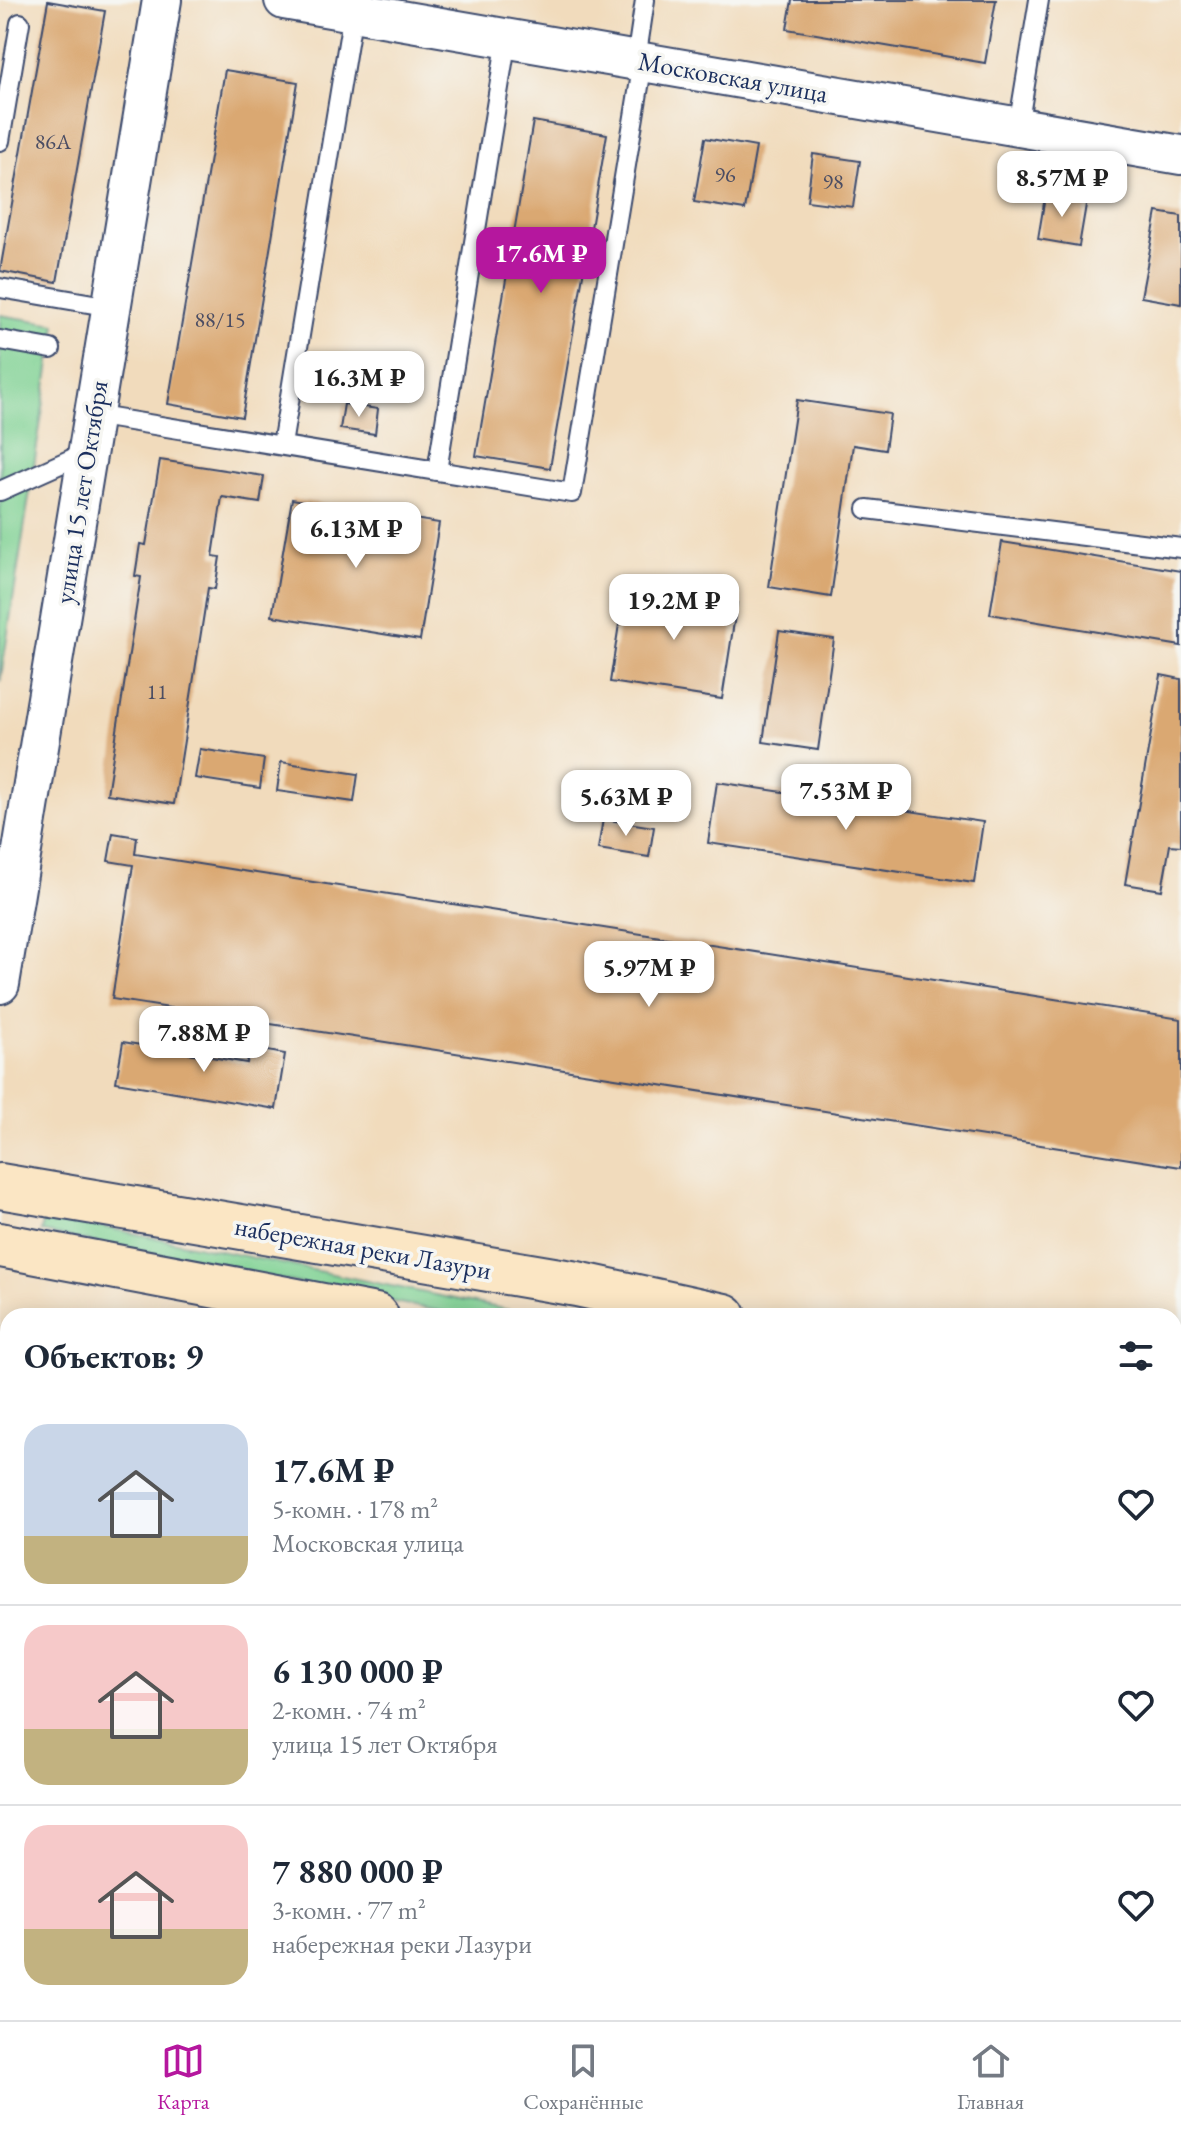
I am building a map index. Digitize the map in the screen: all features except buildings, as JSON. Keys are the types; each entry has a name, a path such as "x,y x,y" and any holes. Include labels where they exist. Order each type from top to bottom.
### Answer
{"main road":[{"name":"набережная реки Лазури","path":"0,1186 577,1284 687,1308"},
{"path":"0,1245 334,1308"}],"street":[{"name":"улица 15 лет Октября","path":"2,962 162,0"},
{"name":"Московская улица","path":"284,0 1181,155"}],"lane":[{"path":"93,415 572,493 639,61 645,0"},
{"path":"1018,127 1039,0"},
{"path":"282,445 353,12"},
{"path":"0,141 20,23"},
{"path":"437,471 507,38"},
{"path":"0,288 111,307"},
{"path":"0,340 51,349"},
{"path":"0,491 87,452"},
{"path":"867,509 1181,548"}],"green space":[{"path":"0,315 56,324 0,683"},
{"path":"44,1215 499,1308 424,1308 41,1232"}]}
